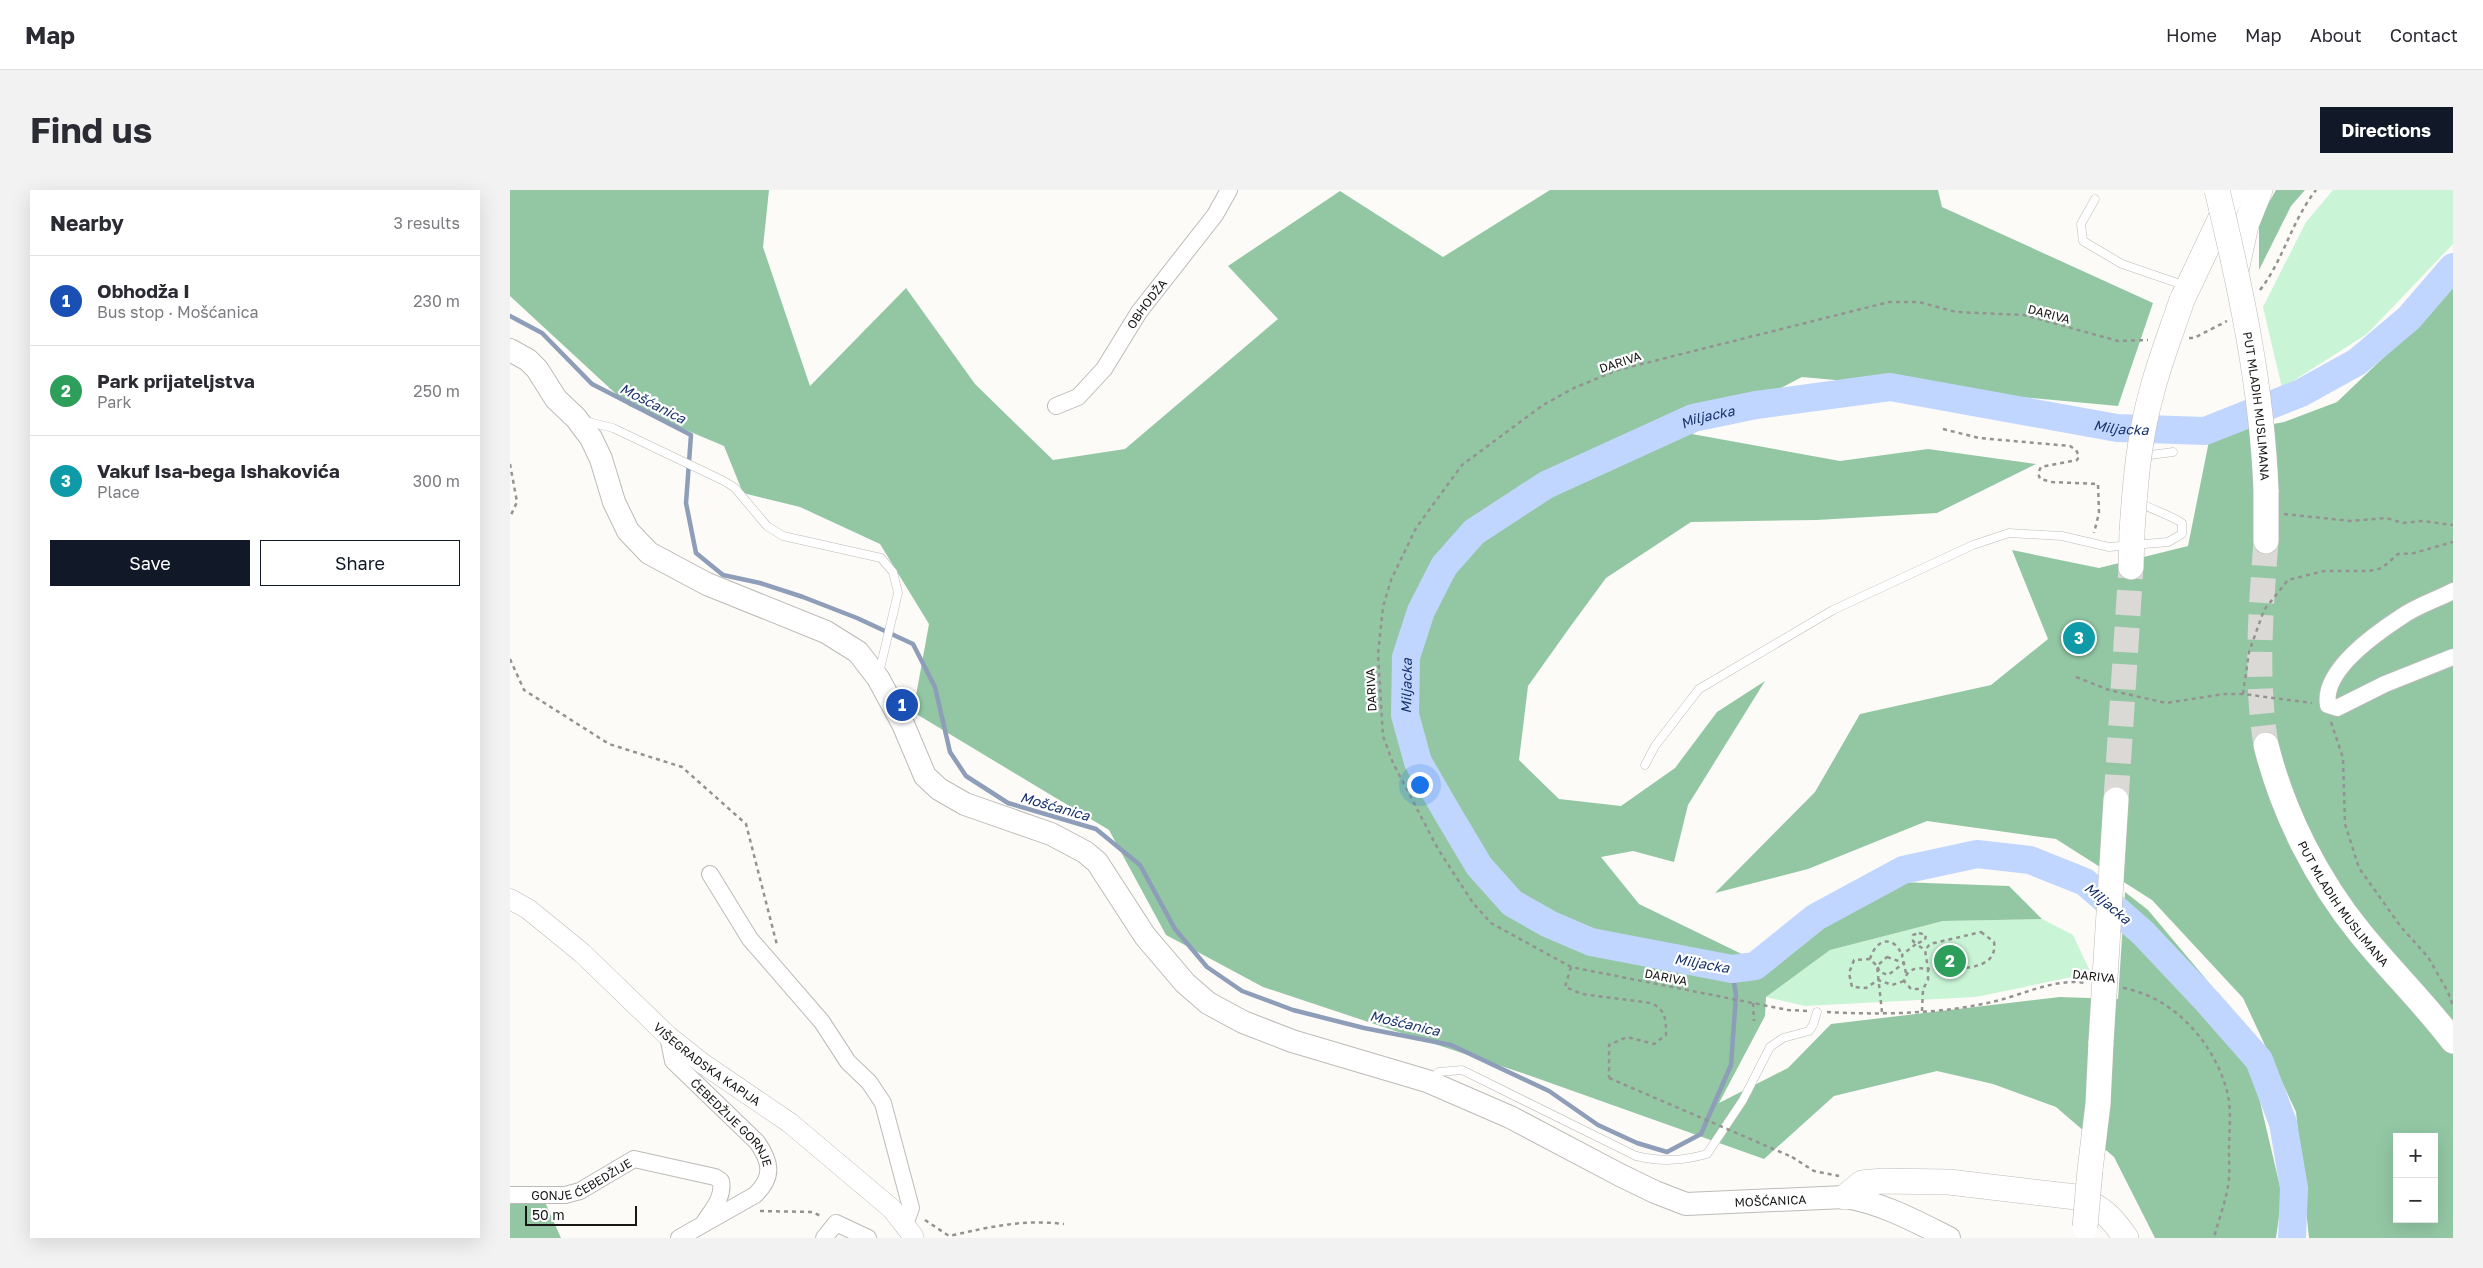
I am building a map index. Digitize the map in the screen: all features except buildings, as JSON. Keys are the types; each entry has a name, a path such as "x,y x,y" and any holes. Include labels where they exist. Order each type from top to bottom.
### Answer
{"main road":[{"name":"PUT MLADIH MUSLIMANA","path":"2217,190 2236,271 2257,380 2264,439 2266,542"},
{"path":"2132,548 2137,466 2147,410 2160,364 2185,293 2234,190"},
{"path":"2236,271 2251,210 2260,190"},
{"name":"MOŠĆANICA","path":"510,350 528,360 537,369 556,400 576,418 591,438 601,459 614,502 628,531 649,553 678,570 723,591 826,632 858,652 878,678 903,724 925,776 939,790 965,804 1052,834 1085,852 1097,862 1145,936 1186,983 1208,1003 1243,1022 1292,1041 1427,1081 1510,1116 1620,1175 1686,1204 1853,1190 1865,1200 1892,1210 1949,1238"},
{"name":"PUT MLADIH MUSLIMANA","path":"2266,745 2275,780 2290,817 2319,873 2360,933 2453,1041"},
{"path":"2084,1232 2098,1104 2116,800"},
{"path":"1853,1190 1883,1181 1949,1182 2076,1197 2095,1205 2112,1218 2126,1238"}],"street":[{"name":"OBHODŽA","path":"1056,406 1078,397 1104,369 1139,312 1215,215 1229,190"},
{"path":"2453,592 2402,616 2356,652 2338,670 2331,681 2327,696 2328,706 2338,708 2385,684 2453,657"},
{"path":"710,874 750,938 822,1022 848,1062 869,1082 883,1102 910,1224"},
{"name":"VIŠEGRADSKA KAPIJA","path":"510,899 528,909 582,953 668,1036 702,1064 790,1123 910,1224"},
{"name":"ĆEBEDŽIJE GORNJE","path":"668,1036 673,1061 757,1142 766,1155 769,1174 765,1187 679,1238"},
{"name":"GONJE ĆEBEDŽIJE","path":"510,1195 565,1195 580,1192 634,1159 715,1177 721,1181 720,1197 704,1223"},
{"path":"824,1238 836,1223 868,1238"}],"lane":[{"path":"2095,199 2081,224 2083,241 2122,264 2185,293"},
{"name":"MOŠĆANICA","path":"576,418 613,428 724,481 735,488 767,526 784,536 881,558 893,572 898,593 878,678"},
{"path":"1645,765 1655,746 1699,689 1833,610 1973,546 2009,533 2062,536 2109,547 2132,548 2168,542 2182,534 2182,523 2167,513 2150,509 2130,497 2130,472 2142,456 2173,452"},
{"path":"1427,1081 1439,1072 1462,1070 1636,1156 1654,1160 1684,1161 1707,1154 1742,1100 1770,1047 1783,1038 1808,1031 1813,1025 1816,1012"}],"path":[{"path":"2256,296 2274,272 2289,233 2304,206 2316,190"},
{"name":"DARIVA","path":"2091,984 2073,981 1996,1001 1922,1010 1816,1012 1788,1010 1571,967 1491,922 1473,903 1438,849 1392,762 1383,736 1378,654 1382,607 1391,580 1416,528 1462,465 1542,406 1574,388 1618,370 1889,302 1918,302 1956,312 2024,315 2118,341 2156,340"},
{"path":"2185,338 2194,338 2230,318"},
{"path":"1944,429 1979,438 2070,446 2076,450 2079,456 2077,460 2041,467 2038,473 2040,479 2052,482 2098,484 2099,513 2092,544"},
{"path":"510,464 517,502 510,516"},
{"path":"2266,500 2295,516 2314,516 2351,521 2386,518 2403,523 2422,521 2453,525"},
{"path":"2243,694 2249,652 2264,610 2288,580 2324,571 2370,571 2382,568 2398,554 2414,553 2453,542"},
{"path":"510,658 524,690 609,744 682,767 746,824 785,978"},
{"path":"2076,676 2108,690 2166,703 2224,694 2243,694 2328,706 2330,720 2343,758 2345,824 2359,868 2401,927 2428,957 2448,992 2453,1006"},
{"path":"1906,974 1913,969 1980,966 1990,959 1995,949 1994,942 1981,932 1930,944 1925,950"},
{"path":"1902,955 1916,944 1925,940 1926,935 1920,933 1913,935 1913,941 1916,944 1925,950 1928,969 1928,980 1923,989 1922,1010"},
{"path":"1870,959 1873,948 1882,942 1889,941 1898,945 1906,974 1904,981"},
{"path":"1876,966 1887,957 1904,963"},
{"path":"1870,959 1880,972 1888,975 1904,963"},
{"path":"1870,959 1854,960 1849,973 1852,987 1866,988 1878,980"},
{"path":"1876,966 1882,1012"},
{"path":"1571,967 1565,987 1582,994 1651,1003 1660,1008 1666,1016 1666,1035 1654,1044 1627,1037 1609,1045 1609,1078 1792,1158 1853,1190"},
{"path":"1878,980 1892,985 1904,981"},
{"path":"1904,981 1911,989 1923,989"},
{"name":"DARIVA","path":"2118,988 2150,997 2180,1015 2195,1030 2222,1074 2228,1092 2228,1185 2214,1238"},
{"path":"1754,1003 1754,1021"},
{"path":"737,1205 762,1212 812,1212 836,1223"},
{"path":"910,1224 930,1225 949,1236 1008,1223 1040,1221 1064,1224"}],"green space":[{"path":"510,190 769,190 763,247 810,386 906,288 975,384 1053,460 1125,449 1278,319 1228,266 1340,191 1443,257 1550,190 1938,190 1942,207 2153,303 2118,406 1802,377 1692,434 1840,461 1928,449 2036,464 1937,513 1817,520 1691,522 1606,578 1570,627 1528,686 1519,760 1559,799 1621,806 1675,768 1717,712 1765,681 1688,805 1674,862 1633,851 1601,857 1639,904 1752,959 1899,882 2009,886 2042,919 1943,921 1830,950 1766,997 1765,1016 1719,1103 1788,1068 1831,1024 2060,997 2118,999 2125,892 2148,910 2241,1021 2282,1195 2276,1238 2155,1238 2114,1157 2056,1107 1993,1084 1937,1071 1834,1096 1764,1159 1528,1075 1263,987 1166,935 1109,830 913,712 929,624 880,544 800,507 743,493 724,446 629,406 510,296"},
{"path":"2276,190 2305,190 2291,206 2259,270 2259,220"},
{"path":"2333,190 2453,190 2453,244 2367,334 2282,388 2263,307 2306,222"},
{"path":"2453,285 2453,1238 2309,1238 2296,1112 2243,998 2152,900 2056,839 1927,821 1808,869 1715,893 1815,792 1860,714 1991,685 2048,639 2012,550 2099,568 2188,546 2210,436 2284,422 2337,402 2404,338"},
{"path":"2042,919 2073,935 2091,973 1976,997 1805,1006 1766,997 1830,950 1943,921"},
{"path":"510,1201 545,1202 561,1238 510,1238"}],"waterway":[{"name":"Miljacka","path":"2292,1238 2294,1188 2283,1123 2259,1060 2143,933 2085,882 2030,860 1977,854 1903,870 1816,917 1755,966 1732,969 1591,942 1549,924 1512,903 1479,866 1418,762 1405,715 1406,657 1421,611 1444,566 1474,532 1546,485 1693,418 1756,405 1890,387 2117,428 2205,431 2301,393 2357,362 2409,318 2453,267"},
{"name":"Mošćanica","path":"510,316 542,333 592,384 691,435 686,503 696,553 723,575 760,583 803,597 857,618 913,644 935,687 950,752 966,776 1008,803 1096,829 1140,865 1175,929 1207,967 1242,991 1293,1010 1364,1028 1451,1045 1549,1091 1598,1125 1637,1143 1667,1152 1701,1134 1731,1065 1736,995 1732,969"}],"tunnel":[{"path":"2266,541 2260,668 2266,745"},
{"path":"2116,800 2131,567"}],"place":[{"name":"Vakuf Isa-bega Ishakovića","path":"2079,638"},
{"name":"Obhodža I","path":"902,705"},
{"name":"Park prijateljstva","path":"1950,961"}]}
